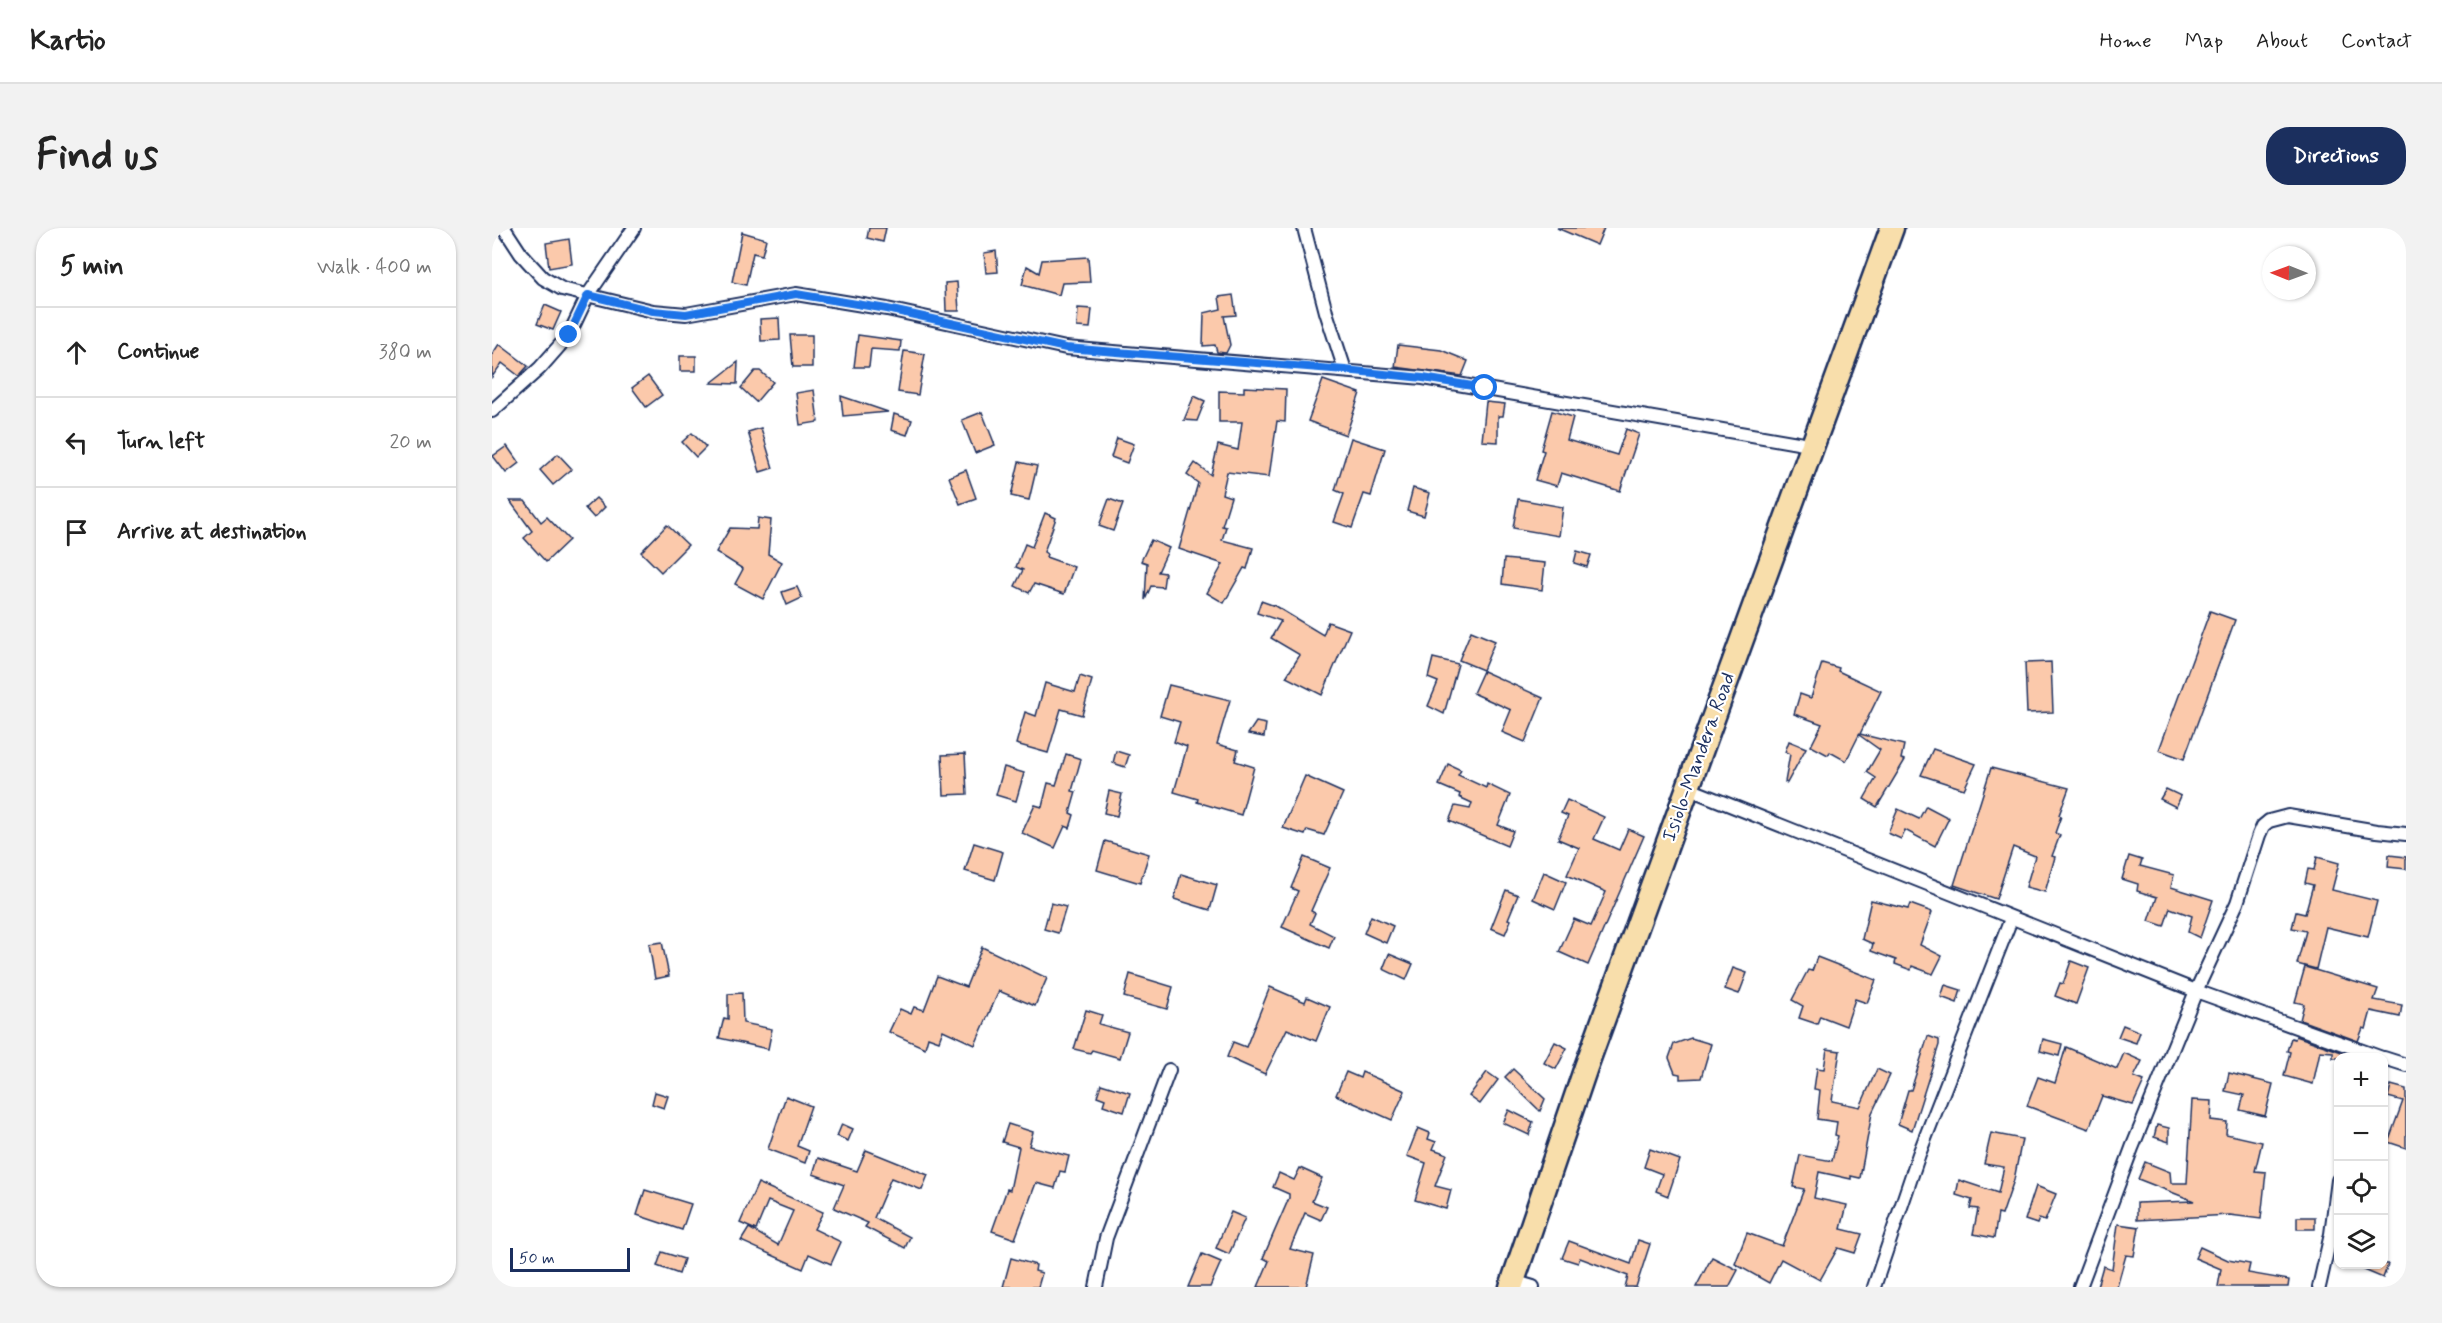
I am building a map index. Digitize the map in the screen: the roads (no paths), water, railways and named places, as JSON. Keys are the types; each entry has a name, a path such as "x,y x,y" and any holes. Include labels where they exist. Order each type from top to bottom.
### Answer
{"highway":[{"name":"Isiolo-Mandera Road","path":"1519,1285 1586,1067 1815,446 1892,228"}],"street":[{"path":"504,228 521,254 543,278 562,289 653,311 686,314 796,294 887,309 1066,348 1345,370 1454,383 1815,446"},
{"path":"492,411 540,368 569,335 588,295 634,228"},
{"path":"1304,228 1326,312 1345,370"},
{"path":"1688,788 2011,919 2359,1053"},
{"path":"2080,1287 2132,1148 2196,991 2237,903 2263,826 2270,821 2288,816 2367,830 2406,834"},
{"path":"1874,1287 1919,1154 2011,919"},
{"path":"2388,1060 2406,1065"},
{"path":"1096,1287 1106,1238 1169,1070"},
{"path":"2319,1287 2334,1211"}]}
